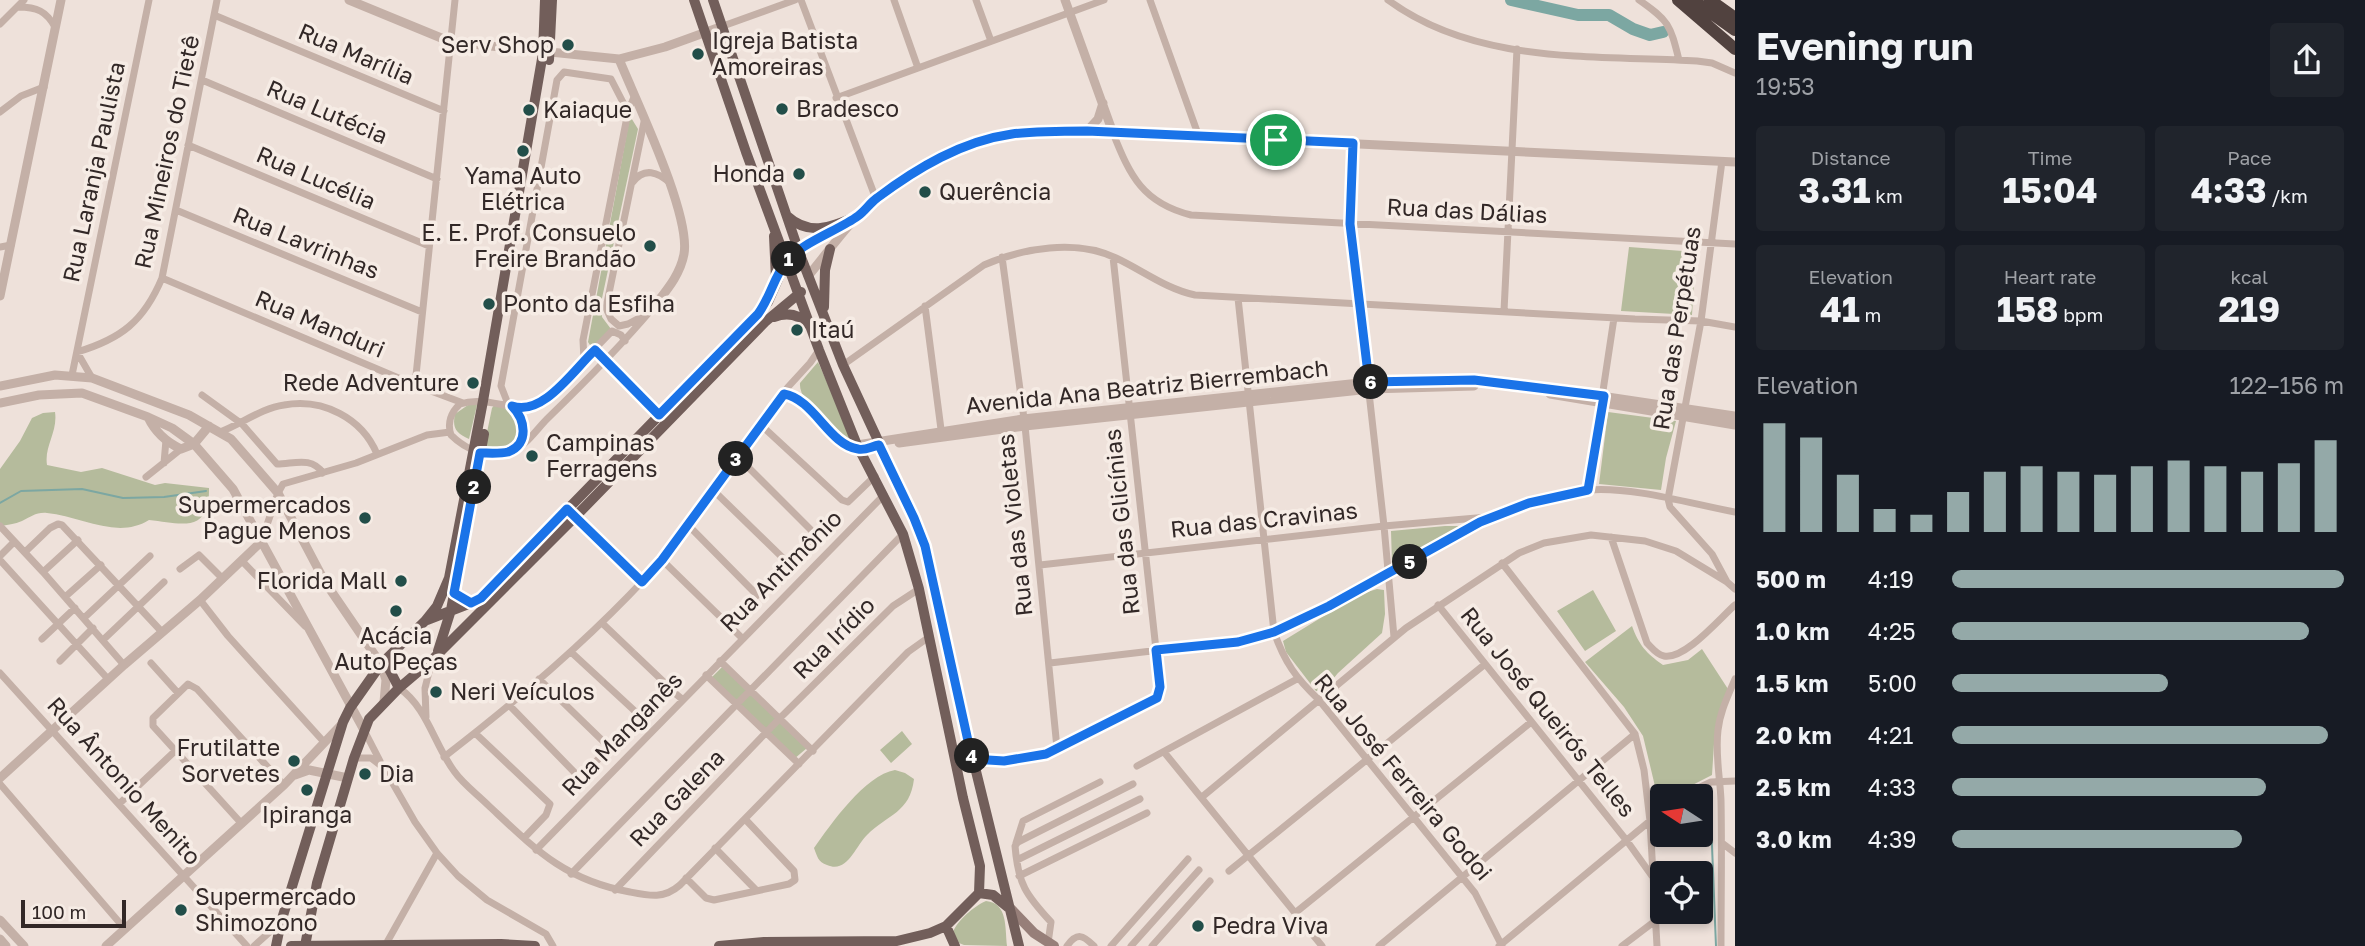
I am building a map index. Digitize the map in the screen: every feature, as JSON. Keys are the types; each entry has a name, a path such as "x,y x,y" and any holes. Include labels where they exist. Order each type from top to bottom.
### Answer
{"highway":[{"path":"1678,0 1735,49"},
{"path":"1693,0 1735,30"},
{"path":"1710,0 1733,16"}],"main road":[{"path":"545,0 546,53"},
{"path":"430,619 449,578 487,401 546,53 552,0"},
{"path":"694,0 819,350 858,447 903,534 919,589 980,866 979,893 946,926 930,933 897,941 719,946"},
{"path":"713,0 808,276 843,365 925,546 972,759 1019,946"},
{"path":"787,216 799,225 823,230 858,216"},
{"path":"773,223 776,282"},
{"path":"824,313 825,270 830,249"},
{"path":"663,419 768,302 786,261 799,252"},
{"path":"305,945 317,883 354,758 369,719 432,660 663,419 765,321 799,294 808,276"},
{"path":"765,321 785,313 801,318 810,327"},
{"path":"432,660 440,646 451,610 476,452"},
{"path":"276,946 343,722 370,676 430,619 471,603 486,593 571,513"},
{"path":"454,593 471,603"},
{"path":"430,619 441,621 440,646"},
{"path":"402,644 389,665 392,677 404,684"},
{"path":"979,893 993,895 1034,933 1051,944"},
{"path":"946,926 955,946"},
{"path":"291,946 535,946"}],"street":[{"path":"0,24 24,0"},
{"path":"0,296 61,0"},
{"name":"Rua Laranja Paulista","path":"72,375 149,0"},
{"name":"Rua Mineiros do Tietê","path":"77,352 108,341 135,323 146,309 162,278 218,0"},
{"path":"349,0 451,42 619,60 705,33 795,0"},
{"path":"415,385 455,0"},
{"path":"801,0 876,199"},
{"path":"894,0 918,68"},
{"path":"976,0 990,41"},
{"path":"1065,0 1113,133"},
{"path":"836,98 1104,0"},
{"path":"1150,0 1199,137"},
{"path":"1388,0 1422,22 1472,41 1517,49 1596,57 1712,64 1735,73"},
{"path":"1639,0 1667,22 1679,60"},
{"path":"18,7 41,10 49,16 55,27"},
{"name":"Rua Marília","path":"214,15 443,111"},
{"path":"1504,311 1517,49"},
{"path":"619,60 670,184 684,233 684,253 673,283 652,309 625,341 515,450 476,452 454,438 450,432 453,412 463,403 487,401 522,409 540,404 614,328 628,324 652,309"},
{"path":"507,452 521,439 524,426 521,416 510,405 501,386 557,80 564,72 611,79 628,112"},
{"name":"Rua Lutécia","path":"202,80 437,178"},
{"path":"0,112 12,101 33,89 44,87"},
{"path":"584,360 583,340 628,112 634,97"},
{"path":"1087,131 1098,118 1103,103"},
{"path":"625,341 608,316 607,304 644,122"},
{"path":"808,276 858,216 876,199 931,162 987,139 1036,132 1087,131 1735,162"},
{"name":"Rua das Dálias","path":"1113,133 1134,179 1150,196 1173,210 1218,218 1735,244"},
{"path":"1353,143 1350,224 1394,637"},
{"name":"Rua Lucélia","path":"188,145 429,246"},
{"name":"Rua das Perpétuas","path":"1668,499 1700,321 1722,161"},
{"path":"630,185 639,174 646,172 661,176 670,184"},
{"name":"Rua Lavrinhas","path":"176,210 422,312"},
{"path":"799,252 858,216"},
{"path":"0,247 11,245"},
{"path":"843,365 972,272 1002,257 1066,248 1113,257 1187,293 1238,298 1700,321 1735,327"},
{"name":"Rua das Violetas","path":"1002,257 1040,565 1057,748"},
{"name":"Rua das Glicínias","path":"1057,748 1157,698 1160,687 1113,257"},
{"name":"Rua Manduri","path":"162,278 463,403"},
{"name":"Rua José Ferreira Godoi","path":"1238,298 1274,632 1283,656 1297,679 1319,700 1475,893 1501,946"},
{"path":"925,306 941,434"},
{"path":"1588,490 1614,318"},
{"path":"595,350 663,419"},
{"path":"444,757 571,652 642,582 662,560 819,350"},
{"path":"77,352 92,378"},
{"path":"0,386 55,375 92,378 135,393 220,432 242,451 278,493 325,582 381,664 386,680 382,704"},
{"path":"794,381 807,406"},
{"name":"Avenida Ana Beatriz Bierrembach","path":"858,447 1024,423 1369,386 1494,387 1603,399 1684,412 1735,416"},
{"path":"0,403 72,391 91,395 172,428 194,444 233,489 350,708 415,822 437,853 487,901 546,934 553,946"},
{"path":"784,394 797,398 841,440 858,447"},
{"path":"202,395 242,424 277,464 309,463 323,473"},
{"path":"220,432 284,405 316,405 334,411 362,428 376,454"},
{"name":"Avenida Ana Beatriz Bierrembach","path":"1684,412 1735,425"},
{"path":"148,417 166,440 181,449"},
{"path":"146,477 181,449 194,444 209,425"},
{"path":"761,425 845,502 852,499 874,476"},
{"path":"0,778 107,679 200,600 261,542 283,484 323,473 427,435 450,432"},
{"path":"164,463 166,440"},
{"path":"713,491 786,561 791,563 798,559 813,543 815,534 738,457"},
{"path":"1050,663 1238,642 1274,632 1493,517 1529,503 1588,490 1631,492 1735,512"},
{"name":"Rua Antimônio","path":"706,675 884,495"},
{"path":"1668,499 1670,507 1712,554 1727,582"},
{"path":"571,513 642,582"},
{"name":"Rua das Cravinas","path":"1040,565 1384,526 1493,517"},
{"path":"687,524 757,595 730,624"},
{"path":"25,552 50,528 62,525 162,632"},
{"path":"0,526 124,665"},
{"path":"571,874 903,534"},
{"path":"1202,797 1394,637 1502,563 1544,543 1591,535 1645,541 1676,551 1735,589"},
{"path":"1611,537 1647,643 1663,656 1675,656 1686,650 1735,605"},
{"path":"43,572 78,540"},
{"path":"14,542 0,558 57,626 107,679"},
{"path":"180,569 199,555 223,579"},
{"path":"84,618 150,556"},
{"path":"662,560 742,638"},
{"path":"242,561 307,628"},
{"path":"1501,946 1650,821 1644,770 1635,734 1502,563"},
{"path":"65,597 101,565"},
{"path":"103,640 164,582"},
{"name":"Rua Irídio","path":"780,718 893,606 919,589"},
{"path":"200,600 322,746"},
{"name":"Rua José Queirós Telles","path":"1438,605 1530,723 1579,780 1650,874"},
{"path":"42,639 75,608"},
{"path":"602,622 682,699"},
{"path":"60,661 93,628"},
{"path":"404,684 455,774 536,850 571,874 615,890 667,895 813,751 908,652 929,637"},
{"path":"571,652 638,714 649,709 664,693 666,686"},
{"path":"427,722 425,688 432,660"},
{"path":"720,661 813,751"},
{"path":"151,663 177,692"},
{"path":"1229,872 1484,665"},
{"name":"Rua Ântonio Menito","path":"0,673 247,946"},
{"name":"Rua Manganês","path":"536,850 706,675 766,734"},
{"path":"509,705 576,773 583,775 608,746 539,679"},
{"path":"1137,766 1297,679"},
{"path":"1721,946 1722,843 1718,732 1721,713 1735,679"},
{"path":"242,824 151,721 177,692 188,684 197,689 287,781"},
{"name":"Rua Galena","path":"615,890 780,718"},
{"path":"106,946 242,824 343,722"},
{"path":"1295,913 1530,723"},
{"path":"475,733 550,804 546,815 524,838"},
{"path":"766,734 799,765"},
{"path":"1379,946 1635,734"},
{"path":"322,746 314,763 315,767 326,773"},
{"path":"972,759 1022,759 1046,754 1057,748"},
{"path":"119,804 175,751"},
{"path":"1164,752 1322,946"},
{"path":"354,758 372,758 384,768"},
{"path":"287,781 306,770 348,778"},
{"path":"1712,784 1735,781"},
{"path":"1051,944 1051,922 1038,910 1019,876 1016,844 1023,821 1100,782"},
{"path":"0,784 125,929"},
{"path":"1016,844 1132,784"},
{"path":"1017,859 1140,799"},
{"path":"1019,876 1147,813"},
{"path":"687,878 711,900 792,883 796,874 745,819"},
{"path":"1722,843 1735,853"},
{"path":"715,848 755,890"},
{"path":"386,944 437,853"},
{"path":"1111,946 1188,859"},
{"path":"1131,946 1199,870"},
{"path":"1153,946 1210,881"},
{"path":"0,920 24,946"},
{"path":"254,946 281,922"},
{"path":"1622,946 1651,924"},
{"path":"1655,924 1657,946"},
{"path":"1067,946 1079,935 1086,937 1094,946"},
{"path":"0,939 6,946"}],"green space":[{"path":"630,116 638,129 601,303 602,317 611,329 592,348 588,342"},
{"path":"1629,247 1696,252 1692,315 1621,311"},
{"path":"818,362 856,447 820,419 805,400 800,383"},
{"path":"495,404 506,406 518,422 518,429 511,444 501,449 488,449 485,442"},
{"path":"468,405 477,405 469,439 458,432 454,423 455,414"},
{"path":"55,412 47,465 81,472 102,468 155,485 165,483 209,488 204,513 199,520 191,523 149,520 124,528 43,513 0,526 0,469 32,418"},
{"path":"1608,412 1676,421 1661,490 1599,484"},
{"path":"1463,526 1411,556 1392,563 1391,531"},
{"path":"1377,589 1384,590 1385,614 1382,633 1338,673 1323,691 1316,691 1286,652 1283,641 1358,595"},
{"path":"1593,590 1616,631 1585,651 1557,611"},
{"path":"1632,626 1644,648 1663,665 1688,660 1702,649 1728,689 1714,744 1712,775 1694,784 1654,784 1643,736 1624,707 1585,662"},
{"path":"723,666 807,748 794,759 711,678"},
{"path":"902,731 912,744 891,763 880,750"},
{"path":"895,770 914,779 912,790 903,806 867,835 845,863 834,867 822,862 814,848 839,814 872,781"},
{"path":"986,901 998,906 1002,911 1007,946 959,943 953,932 958,923 976,906"}],"waterway":[{"path":"1511,0 1578,15 1609,15 1650,35 1663,32"},
{"path":"0,503 21,491 82,489 123,498 164,497 206,491"},
{"path":"1712,847 1716,946"}],"place":[{"name":"Serv Shop","path":"568,45"},
{"name":"Igreja Batista Amoreiras","path":"698,54"},
{"name":"Bradesco","path":"782,109"},
{"name":"Kaiaque","path":"529,110"},
{"name":"Yama Auto Elétrica","path":"523,151"},
{"name":"Honda","path":"799,174"},
{"name":"Querência","path":"925,192"},
{"name":"E. E. Prof. Consuelo Freire Brandão","path":"650,246"},
{"name":"Ponto da Esfiha","path":"489,304"},
{"name":"Itaú","path":"797,330"},
{"name":"Rede Adventure","path":"473,383"},
{"name":"Campinas Ferragens","path":"532,456"},
{"name":"Supermercados Pague Menos","path":"365,518"},
{"name":"Florida Mall","path":"401,581"},
{"name":"Acácia Auto Peças","path":"396,611"},
{"name":"Neri Veículos","path":"436,692"},
{"name":"Frutilatte Sorvetes","path":"294,761"},
{"name":"Dia","path":"365,774"},
{"name":"Ipiranga","path":"307,790"},
{"name":"Supermercado Shimozono","path":"181,910"},
{"name":"Pedra Viva","path":"1198,926"}],"route":[{"path":"1087,131 1276,140 1353,143 1350,224 1369,382 1474,380 1604,396 1588,490 1529,503 1480,522 1329,606 1274,632 1238,642 1156,650 1160,687 1157,698 1046,754 1004,761 972,759 925,546 879,445 855,449 837,436 807,406 790,395 784,394 662,560 642,582 567,509 481,598 471,603 454,593 480,453 507,452 521,439 524,426 521,416 512,406 522,409 540,404 595,350 659,415 768,302 786,261 858,216 876,199 931,162 987,139 1036,132 1087,131"}]}
